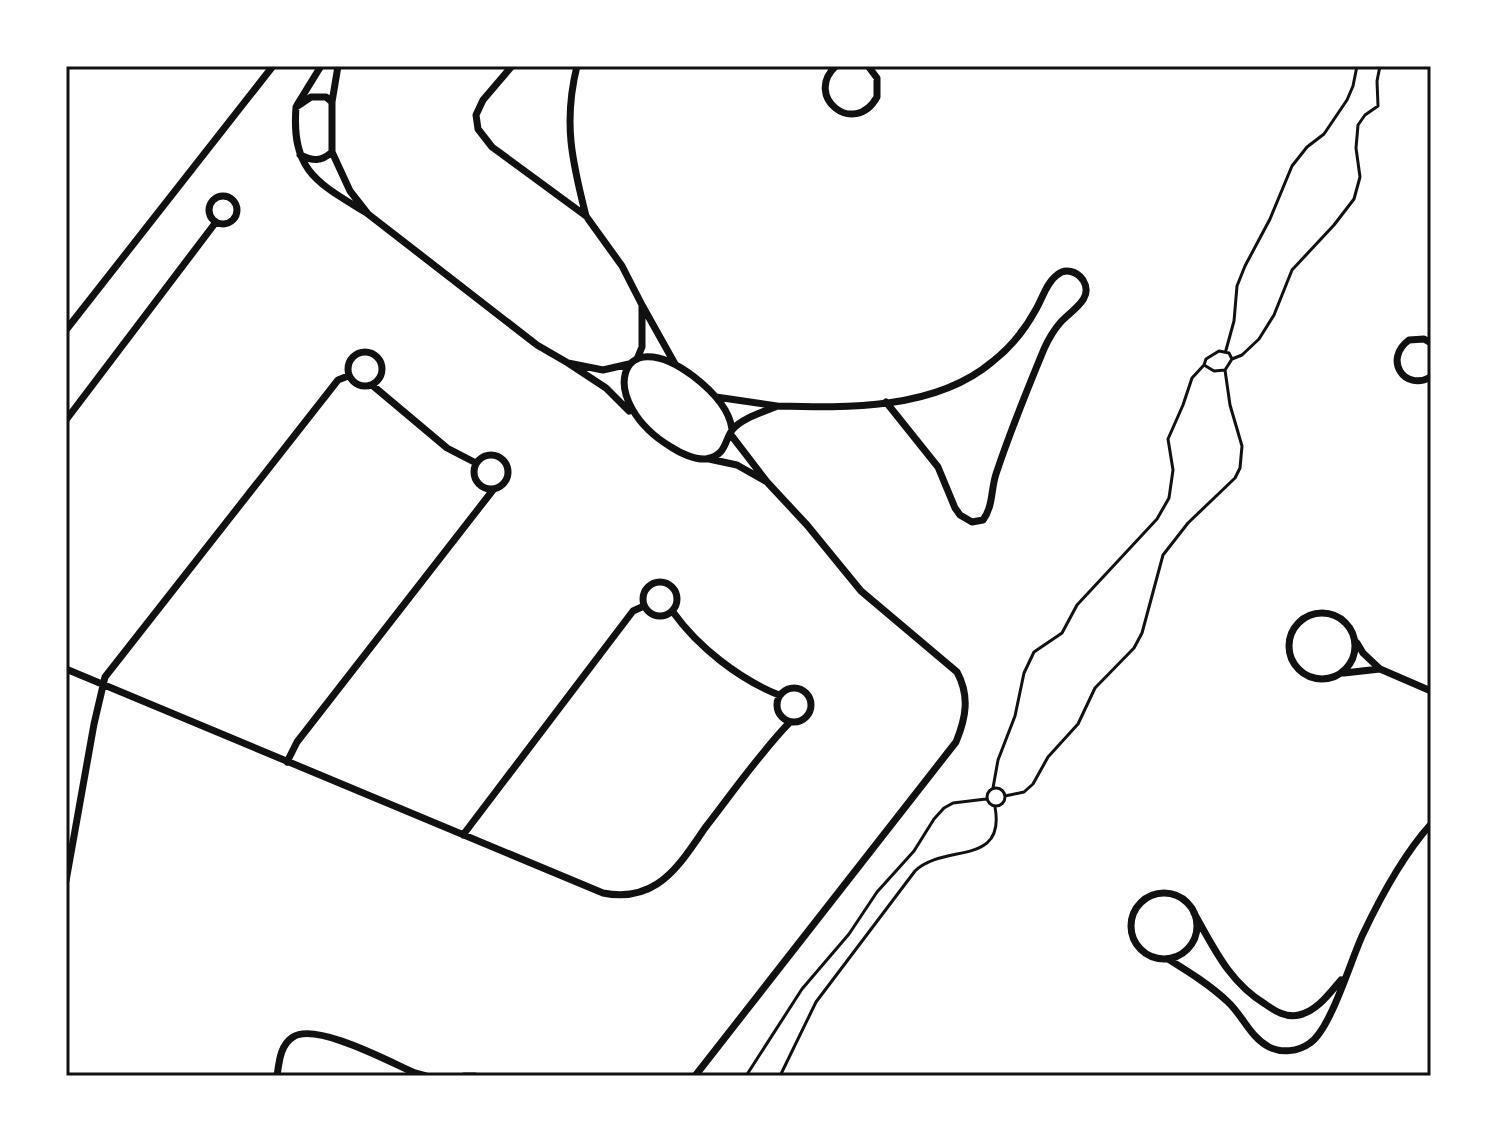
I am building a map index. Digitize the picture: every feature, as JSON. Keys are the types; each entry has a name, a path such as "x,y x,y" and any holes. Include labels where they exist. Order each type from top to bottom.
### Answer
{"street":[{"path":"66,330 273,66"},
{"path":"321,66 296,107 294,131 300,155 311,175 368,214 537,345 606,388 654,436 698,458 737,465 767,482"},
{"path":"338,66 332,102 332,152 350,191 368,214"},
{"path":"512,66 483,100 476,115 478,129 492,147 586,216 622,266 675,364"},
{"path":"577,66 568,110 569,140 586,216"},
{"path":"836,66 826,79 827,98 832,105 848,114 866,111 877,97 879,87 870,67"},
{"path":"296,107 318,96 332,102"},
{"path":"300,155 319,160 332,152"},
{"path":"66,420 216,222"},
{"path":"716,397 777,406 840,407 939,392 974,376 1002,354 1019,335 1059,272 1067,271 1081,277 1085,283 1085,297 1081,305 1062,320 1048,340 995,476 988,514 983,520 972,522 960,515 938,467 886,402"},
{"path":"637,359 642,347 642,305"},
{"path":"1431,343 1424,339 1409,340 1403,344 1397,358 1400,372 1431,387"},
{"path":"370,352 379,359 382,371 372,385 361,386 348,376 348,364 354,355 370,352"},
{"path":"568,363 603,370 616,369 637,359 660,358 694,377 716,397 731,420 731,432 724,449 707,459"},
{"path":"629,364 623,381 628,404 635,417"},
{"path":"66,881 103,685 113,665 338,380 348,376"},
{"path":"1419,381 1431,377"},
{"path":"372,385 447,448 476,463"},
{"path":"731,432 777,406"},
{"path":"695,1076 956,742 966,712 964,689 957,672 861,591 767,482 731,432"},
{"path":"287,762 297,742 493,490 507,480 506,463 491,455 476,463"},
{"path":"476,463 474,473 478,484 493,490"},
{"path":"666,582 675,590 677,595 673,612 656,616 644,606 643,595 649,585 666,582"},
{"path":"463,835 633,611 644,606"},
{"path":"673,612 697,641 749,680 779,695"},
{"path":"1380,669 1342,673 1320,680 1309,677 1292,661 1289,650 1294,628 1312,614 1323,612 1344,620 1363,653 1380,669 1431,691"},
{"path":"1342,673 1353,658 1355,640"},
{"path":"69,671 603,893 619,896 637,894 654,886 678,864 771,742 790,722 806,717 811,707 809,695 794,687 779,695"},
{"path":"779,695 778,711 790,722"},
{"path":"1345,975 1323,1002 1301,1014 1285,1015 1237,983 1215,953 1194,913 1179,896 1168,893 1146,898 1132,915 1130,926 1138,947 1146,955 1168,959 1212,988 1231,1005 1255,1038 1280,1051 1294,1050 1311,1043 1328,1020 1378,904 1431,824"},
{"path":"1168,959 1186,950 1192,942 1197,922 1194,913"},
{"path":"277,1076 282,1049 294,1036 303,1033 326,1036 426,1076"},
{"path":"464,1076 475,1076"}],"path":[{"path":"1225,352 1234,321 1237,286 1245,266 1270,219 1292,166 1307,147 1324,134 1347,100 1357,66"},
{"path":"1005,796 1024,792 1033,784 1048,757 1078,724 1095,688 1134,648 1142,633 1163,555 1188,523 1235,478 1240,468 1242,446 1230,405 1225,370 1232,359 1242,355 1259,339 1274,315 1292,270 1354,199 1360,177 1356,136 1361,120 1378,106 1380,66"},
{"path":"1225,352 1232,359"},
{"path":"993,788 1005,736 1015,716 1024,673 1034,652 1062,633 1077,605 1157,519 1169,498 1173,470 1168,439 1192,378 1212,354 1225,352"},
{"path":"1204,365 1214,371 1225,370"},
{"path":"986,799 988,791 993,788 999,788 1005,796"},
{"path":"995,807 1002,804 1005,796"},
{"path":"746,1076 802,989 849,934 877,892 914,851 934,819 953,803 986,799 995,807 997,828 994,837 987,844 969,852 931,860 915,871 816,1002 780,1076"}]}
